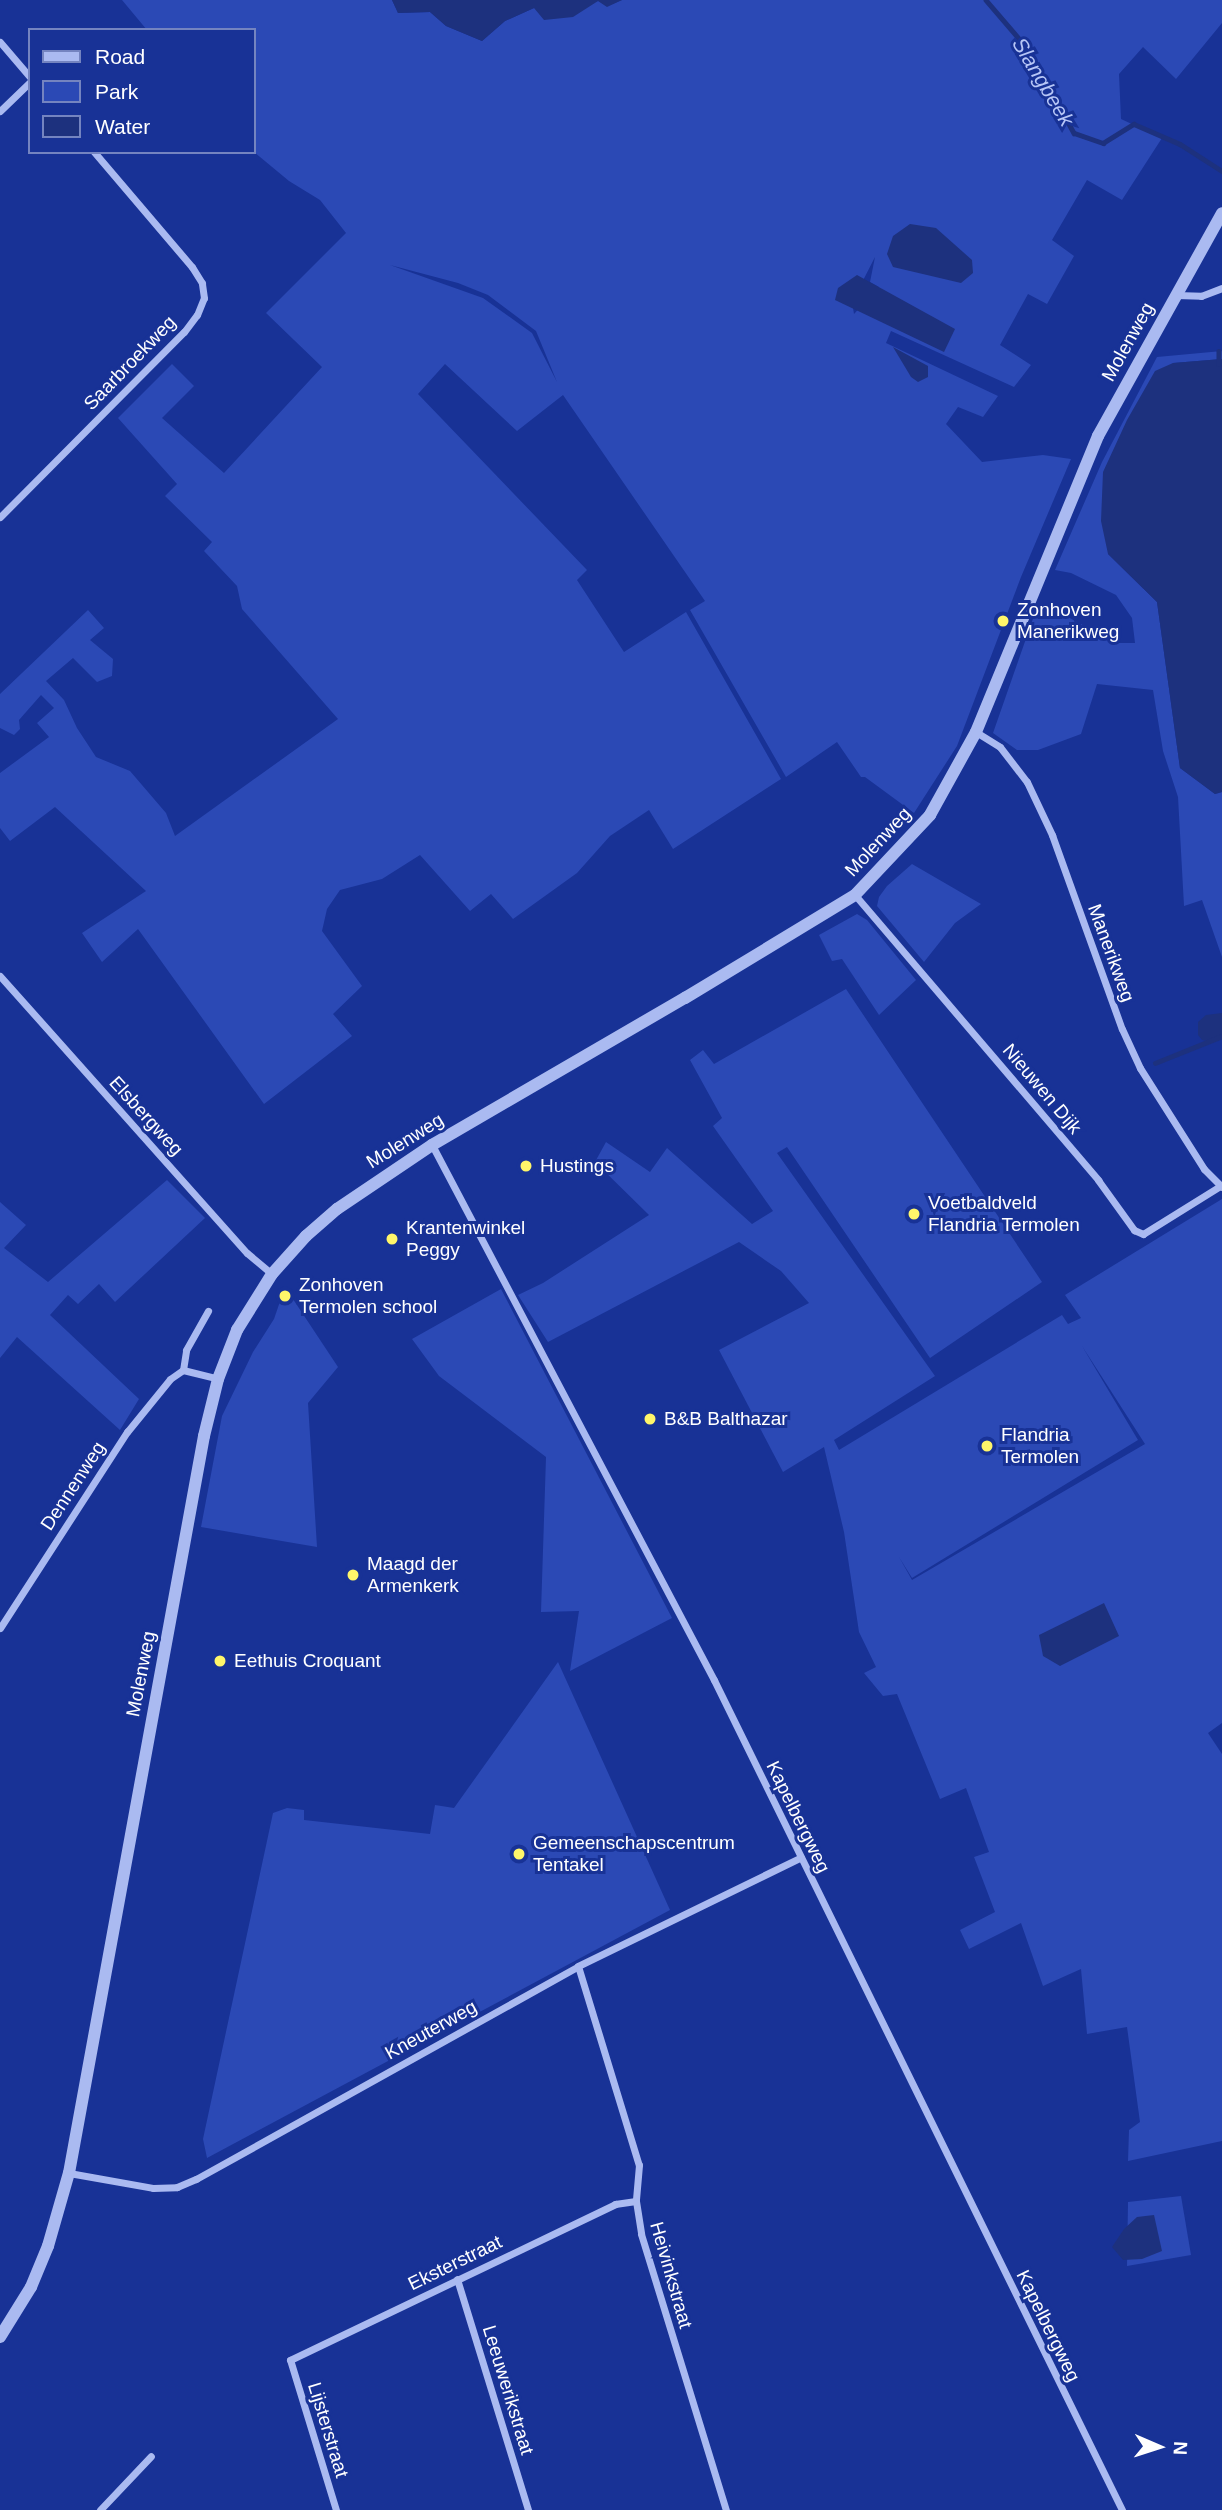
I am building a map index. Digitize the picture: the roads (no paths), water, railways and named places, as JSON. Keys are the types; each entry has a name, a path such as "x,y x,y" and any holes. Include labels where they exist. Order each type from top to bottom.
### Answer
{"street":[{"path":"0,42 28,77"},
{"path":"0,111 28,81"},
{"name":"Saarbroekweg","path":"0,517 184,332 204,298 202,283 192,267 96,154"},
{"name":"Molenweg","path":"0,2337 30,2287 48,2246 69,2173 200,1458 218,1378 237,1330 272,1274 306,1236 337,1209 432,1145 685,998 855,895 930,815 976,732 1098,436 1222,213"},
{"path":"1175,295 1201,296 1222,288"},
{"name":"Manerikweg","path":"976,732 1000,747 1027,782 1052,835 1122,1029 1140,1068 1204,1169 1221,1187"},
{"name":"Nieuwen Dijk","path":"855,895 1090,1170 1134,1230 1143,1234 1221,1187"},
{"name":"Elsbergweg","path":"0,976 247,1253 272,1274"},
{"name":"Kapelbergweg","path":"432,1145 681,1615 1122,2510"},
{"name":"Dennenweg","path":"0,1628 127,1432 170,1379 183,1370 186,1350 208,1311"},
{"path":"183,1370 218,1378"},
{"name":"Kneuterweg","path":"69,2173 153,2188 177,2187 196,2179 578,1966 801,1857"},
{"name":"Heivinkstraat","path":"578,1966 639,2165 636,2201 641,2234 726,2510"},
{"name":"Eksterstraat","path":"290,2360 615,2204 636,2201"},
{"name":"Leeuwerikstraat","path":"457,2279 528,2510"},
{"name":"Lijsterstraat","path":"290,2360 336,2510"},
{"path":"100,2510 151,2456"}],"water":[{"path":"392,0 622,0 607,7 598,1 573,17 544,20 534,8 505,21 482,41 446,26 430,12 398,13"},
{"path":"910,224 936,228 972,260 973,273 961,283 893,267 887,254 893,236"},
{"path":"857,275 955,329 944,352 835,300 838,288"},
{"path":"893,347 928,366 928,377 918,382 911,377"},
{"path":"1222,359 1222,792 1215,794 1180,768 1157,602 1108,554 1101,521 1103,472 1127,420 1155,371 1173,363"},
{"path":"1222,1013 1222,1037 1213,1042 1202,1040 1198,1035 1198,1022 1206,1015"},
{"path":"1104,1603 1119,1636 1060,1666 1043,1656 1039,1635"},
{"path":"1154,2215 1162,2251 1142,2259 1123,2260 1112,2247 1124,2229 1137,2217"}],"waterway":[{"name":"Slangbeek","path":"986,0 1028,49 1074,133 1103,143 1134,124 1180,144 1222,171"},
{"path":"1219,351 1219,364"},
{"path":"1155,1063 1222,1036"}],"place":[{"name":"Zonhoven Manerikweg","path":"1003,621"},
{"name":"Hustings","path":"526,1166"},
{"name":"Voetbaldveld Flandria Termolen","path":"914,1214"},
{"name":"Krantenwinkel Peggy","path":"392,1239"},
{"name":"Zonhoven Termolen school","path":"285,1296"},
{"name":"B&B Balthazar","path":"650,1419"},
{"name":"Flandria Termolen","path":"987,1446"},
{"name":"Maagd der Armenkerk","path":"353,1575"},
{"name":"Eethuis Croquant","path":"220,1661"},
{"name":"Gemeenschapscentrum Tentakel","path":"519,1854"}]}
